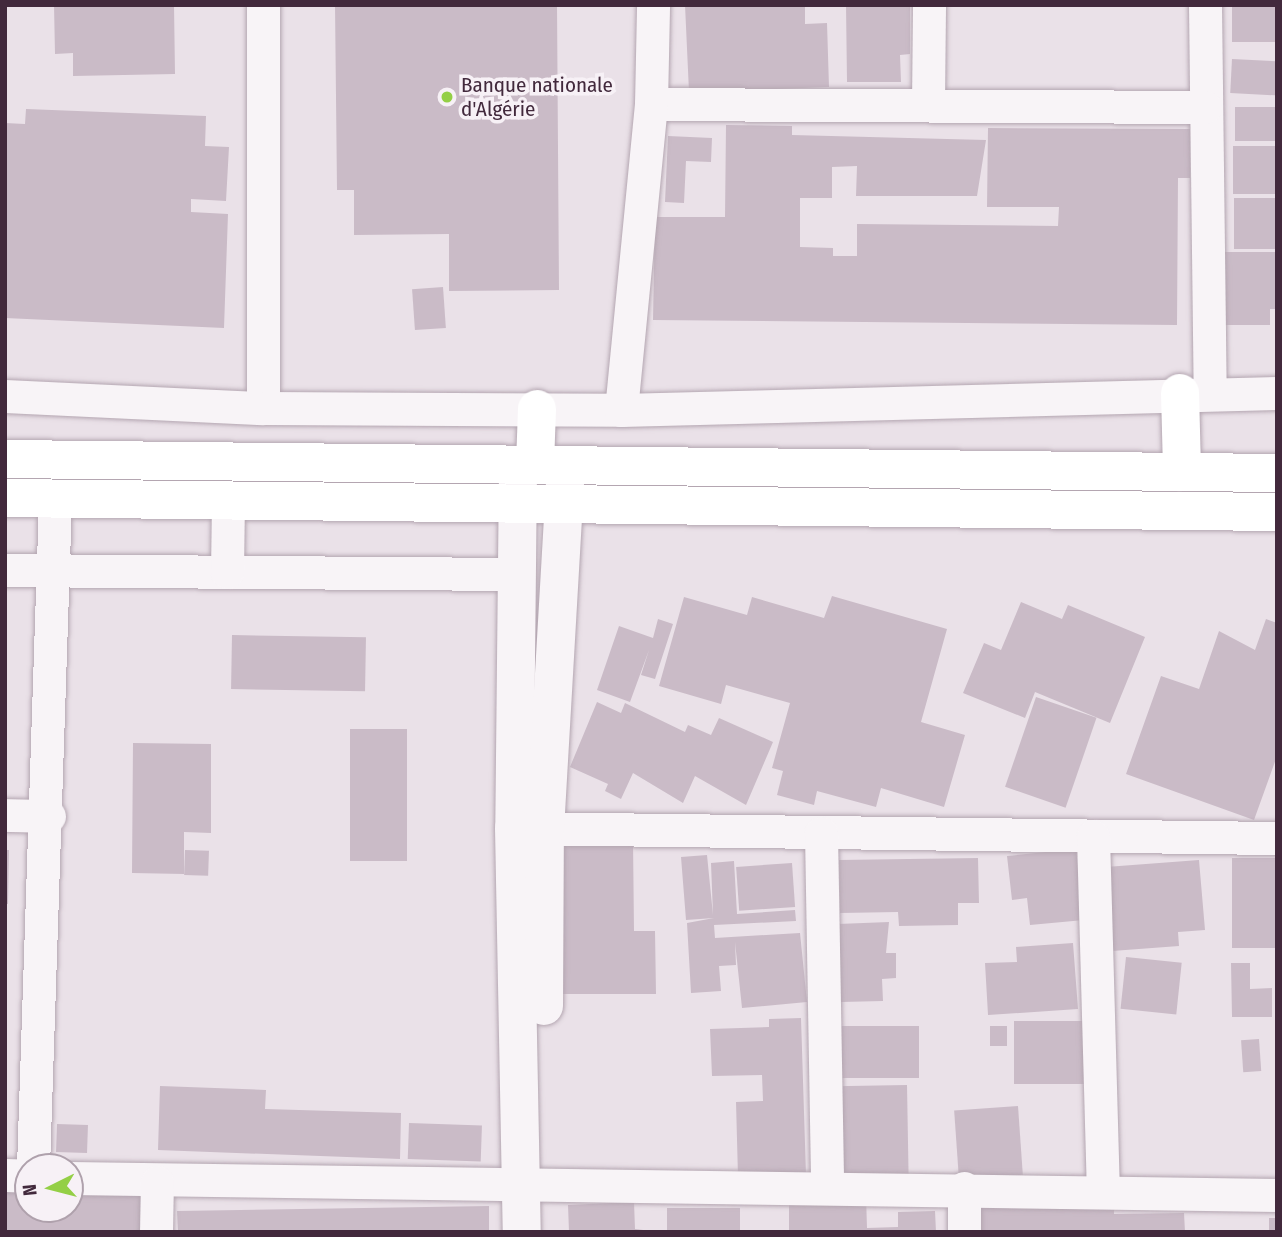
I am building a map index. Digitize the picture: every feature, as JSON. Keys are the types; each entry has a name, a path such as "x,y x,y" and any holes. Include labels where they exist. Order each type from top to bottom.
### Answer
{"highway":[{"path":"1182,472 1195,392"},
{"path":"537,409 540,464"},
{"path":"5,459 1277,473"},
{"path":"5,498 229,499 517,506 1277,512"}],"street":[{"path":"263,5 263,408"},
{"path":"621,410 651,104 653,5"},
{"path":"928,103 929,5"},
{"path":"1195,392 1205,107 1205,5"},
{"path":"651,104 928,103 1205,107"},
{"path":"5,397 263,408 621,410 1195,392 1277,393"},
{"path":"530,829 565,505 540,464 517,506 516,574 530,829 533,1184 544,1232"},
{"path":"34,1153 49,816 55,499"},
{"path":"227,572 229,499"},
{"path":"5,570 516,574"},
{"path":"5,815 49,816"},
{"path":"530,829 1277,838"},
{"path":"821,833 827,1186"},
{"path":"1093,836 1103,1189"},
{"path":"84,1179 157,1182 1103,1189 1277,1195"},
{"path":"156,1232 157,1182"},
{"path":"522,1232 533,1184"},
{"path":"964,1188 964,1232"}],"building":[{"path":"54,5 174,5 175,74 73,76 73,53 55,54"},
{"name":"Banque nationale d'Algérie","path":"335,5 557,5 559,290 449,291 449,234 354,235 354,190 337,190"},
{"path":"685,5 805,5 805,24 827,23 829,87 689,92"},
{"path":"846,5 910,5 910,54 900,55 901,82 847,82"},
{"path":"1232,5 1277,5 1277,42 1232,42"},
{"path":"1232,59 1277,61 1275,95 1230,93"},
{"path":"1235,107 1277,107 1277,141 1235,141"},
{"path":"26,109 206,116 205,146 229,147 226,201 191,199 191,212 228,214 224,328 5,318 5,123 25,124"},
{"path":"726,125 792,126 792,135 986,140 977,196 856,196 857,166 832,167 832,198 800,198 800,247 833,248 833,256 857,256 857,224 1058,226 1059,207 987,207 988,128 1190,129 1190,178 1178,178 1177,325 653,320 655,217 725,217"},
{"path":"668,136 712,138 711,162 686,161 684,203 665,202"},
{"path":"1233,146 1277,146 1277,194 1233,194"},
{"path":"1234,198 1277,198 1277,249 1234,249"},
{"path":"1219,252 1277,252 1277,309 1270,309 1270,325 1218,325"},
{"path":"443,287 446,328 415,330 412,289"},
{"path":"832,596 947,629 921,722 965,735 944,807 881,788 876,807 817,791 814,805 777,795 783,771 772,768 790,703 726,685 721,704 659,686 684,597 747,615 752,597 824,618"},
{"path":"1021,602 1062,619 1068,605 1145,637 1110,723 1035,692 1025,718 963,693 984,643 1001,650"},
{"path":"658,619 673,624 655,679 641,675 649,650 630,702 597,690 619,626 653,638"},
{"path":"1266,619 1277,623 1277,756 1254,820 1126,774 1161,676 1199,689 1219,631 1255,650"},
{"path":"232,635 366,637 365,691 231,689"},
{"path":"1036,697 1097,718 1066,808 1005,787"},
{"path":"597,702 621,713 625,703 685,732 688,725 711,735 719,718 773,742 746,805 695,776 683,803 633,773 621,799 605,791 608,784 570,767"},
{"path":"350,729 407,729 407,861 350,861"},
{"path":"133,743 211,744 211,833 184,832 184,874 132,873"},
{"path":"551,840 633,840 634,931 655,931 656,994 552,994"},
{"path":"1076,849 1084,920 1030,925 1027,898 1012,900 1007,856"},
{"path":"5,850 9,850 8,904 5,904"},
{"path":"185,850 209,851 208,876 184,875"},
{"path":"707,855 713,915 711,863 734,861 737,914 795,910 796,921 714,925 715,938 800,933 807,1002 742,1008 735,942 736,965 719,966 721,991 691,993 687,923 714,918 686,920 681,857"},
{"path":"978,858 979,903 958,903 958,925 899,926 898,912 840,913 839,860"},
{"path":"1232,858 1277,858 1277,948 1232,948"},
{"path":"1199,860 1205,930 1178,932 1179,946 1112,951 1106,867"},
{"path":"792,863 795,907 739,911 736,867"},
{"path":"889,922 886,953 896,953 896,978 882,979 883,1001 841,1002 838,924"},
{"path":"1073,943 1078,1009 988,1015 985,963 1017,962 1016,947"},
{"path":"1126,957 1182,963 1176,1015 1121,1009"},
{"path":"1231,963 1250,963 1250,989 1272,988 1272,1017 1232,1017"},
{"path":"801,1018 806,1175 738,1177 736,1102 763,1101 762,1075 712,1076 710,1029 769,1027 769,1019"},
{"path":"1014,1021 1084,1021 1084,1084 1014,1084"},
{"path":"833,1026 919,1026 919,1078 833,1078"},
{"path":"990,1026 1007,1026 1007,1046 990,1046"},
{"path":"1259,1039 1261,1071 1243,1072 1241,1040"},
{"path":"907,1085 909,1176 836,1177 834,1086"},
{"path":"160,1086 266,1090 265,1109 401,1113 400,1159 158,1150"},
{"path":"1018,1106 1023,1175 959,1179 954,1110"},
{"path":"409,1123 482,1126 481,1162 408,1159"},
{"path":"57,1124 88,1125 87,1153 56,1152"},
{"path":"6,1186 14,1186 14,1223 84,1223 84,1188 145,1189 145,1232 5,1232"},
{"path":"866,1196 867,1228 898,1227 898,1212 935,1211 936,1232 789,1232 789,1197"},
{"path":"634,1202 635,1229 660,1232 569,1232 568,1205"},
{"path":"1114,1202 1114,1214 1184,1213 1185,1232 981,1232 981,1204"},
{"path":"489,1206 489,1232 178,1232 177,1211"},
{"path":"667,1208 740,1208 740,1232 667,1232"},
{"path":"1269,1218 1277,1218 1277,1232 1269,1232"}],"place":[{"name":"Banque nationale d'Algérie","path":"447,97"}]}
